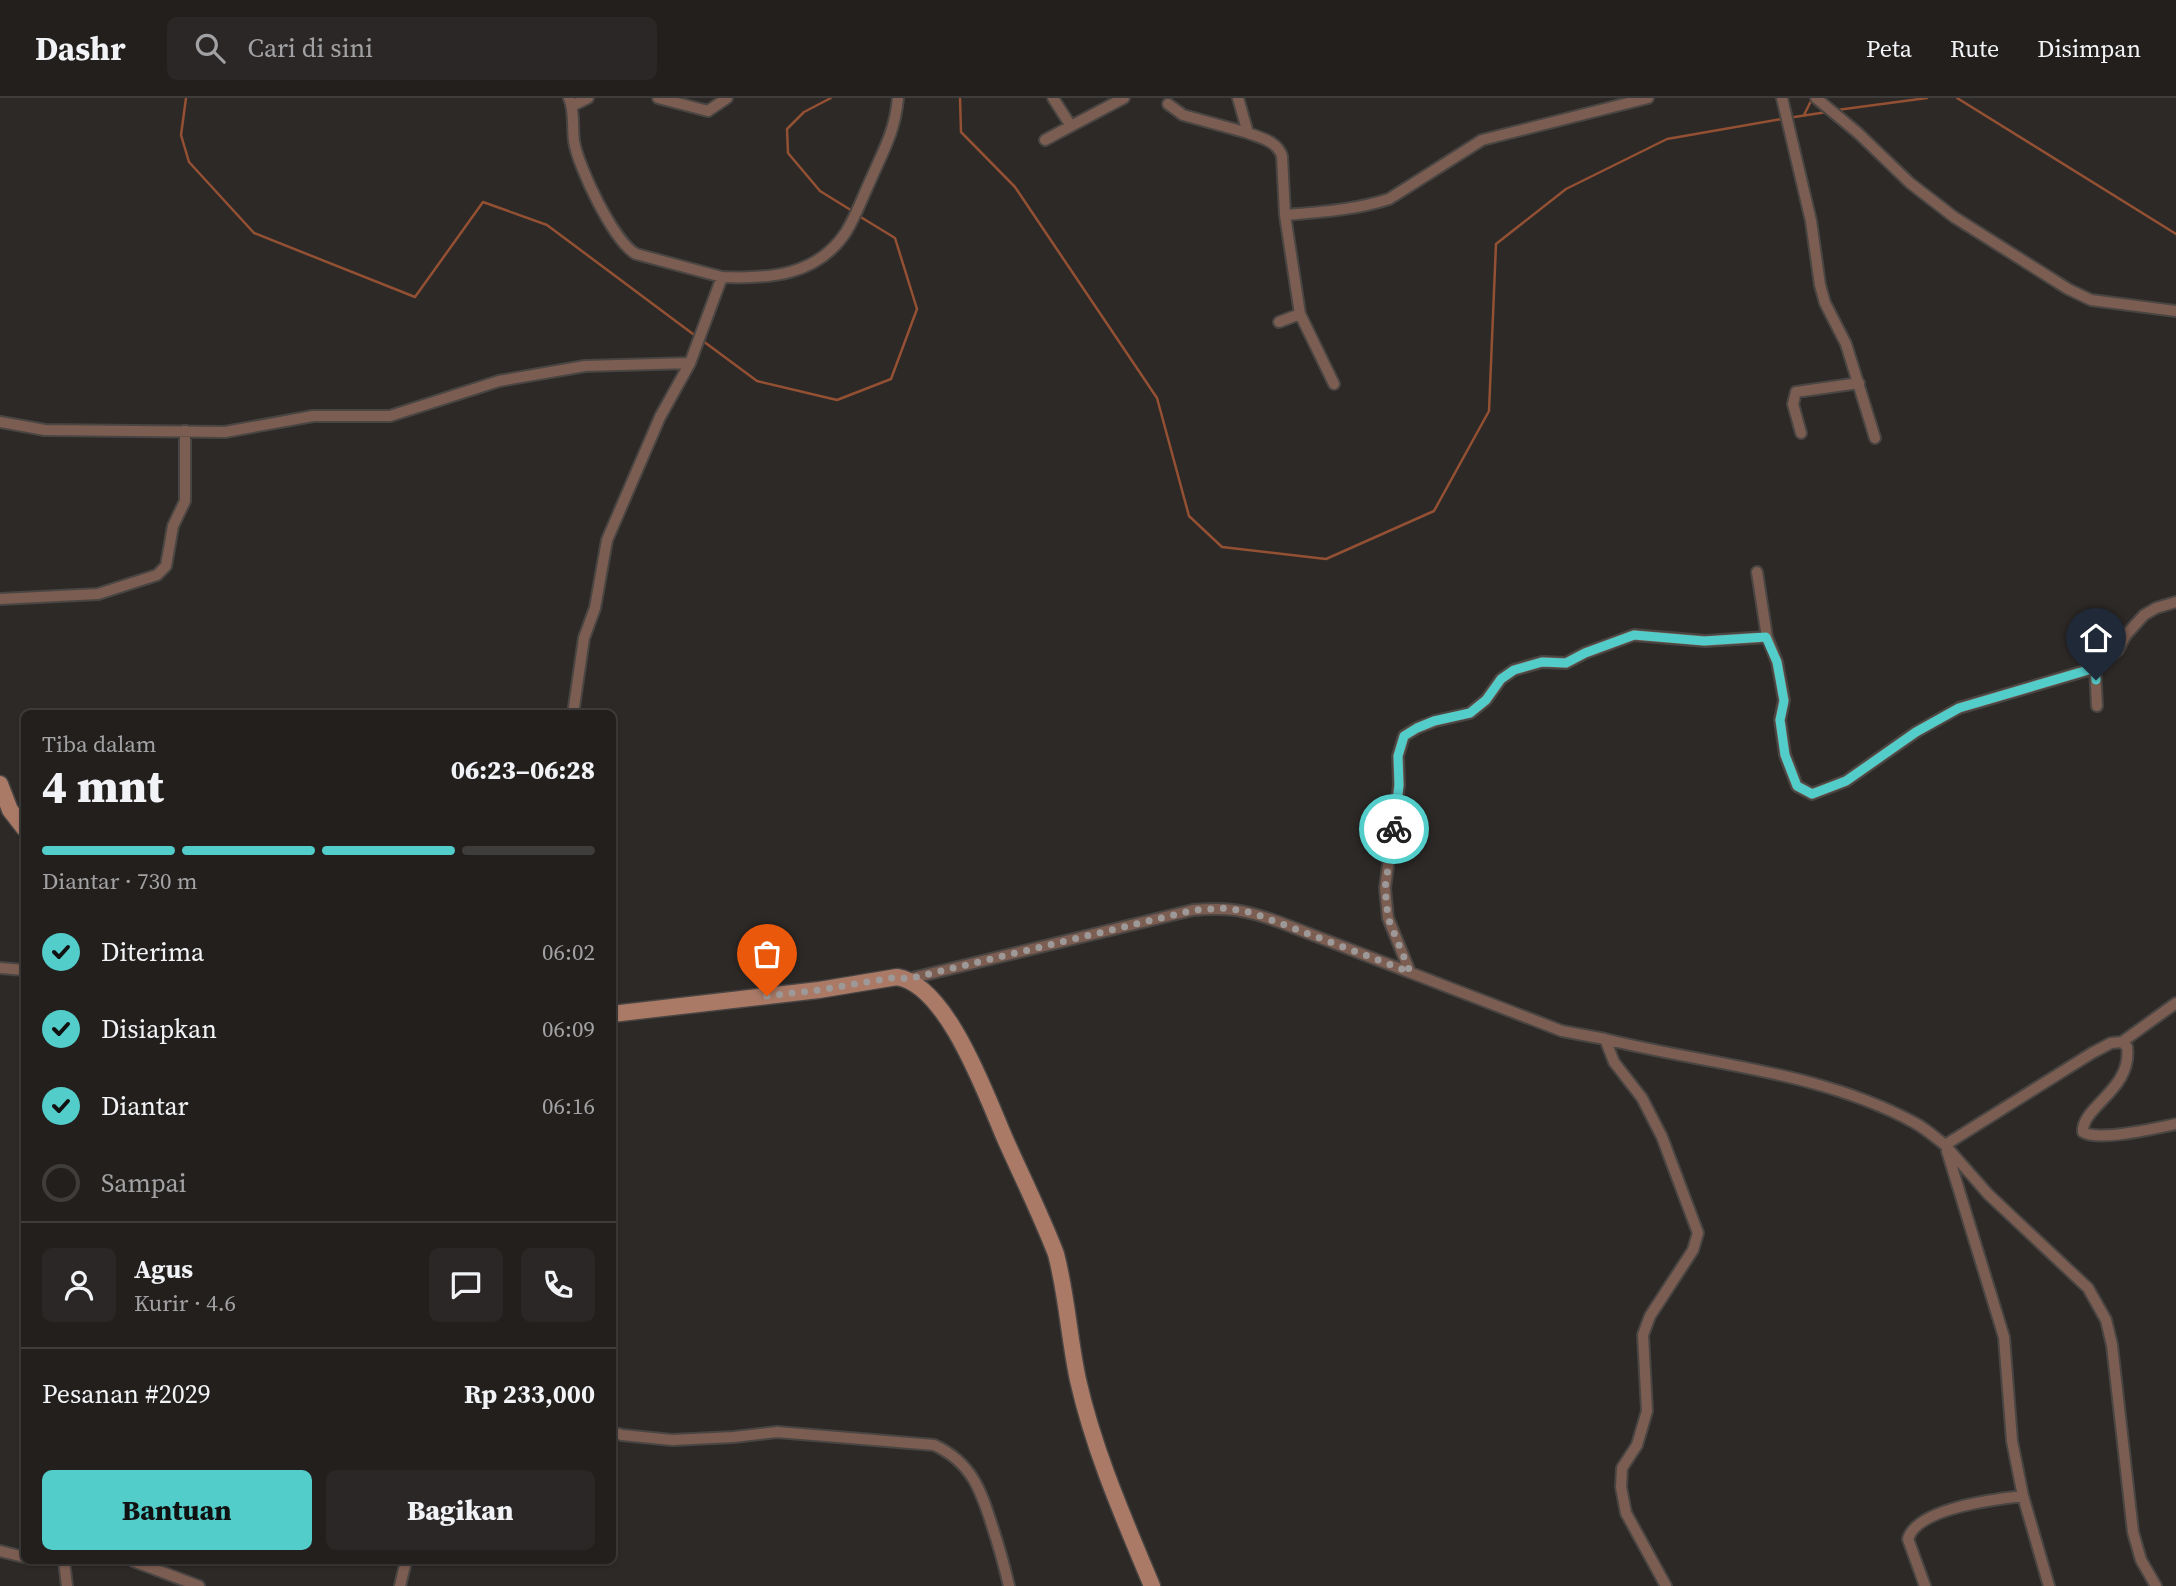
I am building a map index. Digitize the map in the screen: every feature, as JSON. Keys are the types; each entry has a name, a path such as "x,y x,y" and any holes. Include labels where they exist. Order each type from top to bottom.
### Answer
{"street":[{"path":"588,98 570,102 574,142 579,160 613,229 629,250 636,254 722,277 785,274 806,268 830,251 846,231 896,123 898,98"},
{"path":"658,98 708,111 727,98"},
{"path":"1053,98 1071,127"},
{"path":"1094,98 1101,110"},
{"path":"1045,140 1124,98"},
{"path":"1238,98 1248,133"},
{"path":"1285,215 1334,212 1381,201 1482,140 1648,98"},
{"path":"1782,98 1811,220 1820,285 1825,303 1846,344 1875,438"},
{"path":"1816,98 1910,183 1954,217 2068,289 2091,300 2176,312"},
{"path":"1168,104 1184,115 1248,133 1273,143 1280,149 1285,215 1300,314 1334,384"},
{"path":"574,710 584,638 595,608 607,540 660,417 690,363 722,277"},
{"path":"1279,322 1300,314"},
{"path":"0,422 45,429 225,432 313,416 390,416 499,381 585,366 690,363"},
{"path":"1801,433 1794,412 1793,397 1796,392 1859,383"},
{"path":"0,598 98,594 157,575 166,566 173,526 185,501 185,431"},
{"path":"1757,572 1766,637 1777,662 1784,701 1780,720 1785,755 1797,786 1812,794 1846,781 1916,732 1959,708 2095,668 2118,650 2126,635 2144,615 2176,602"},
{"path":"1410,972 1388,918 1385,888 1399,785 1398,756 1404,736 1434,721 1470,713 1486,700 1501,679 1514,670 1542,662 1566,663 1634,635 1704,641 1766,637"},
{"path":"2095,668 2097,706"},
{"path":"0,783 10,810 21,824"},
{"path":"908,979 1194,910 1226,908 1279,922 1562,1031 1789,1077 1856,1096 1917,1124 1945,1145 1988,1194 2088,1288 2106,1321 2112,1345 2133,1532 2141,1560 2156,1586"},
{"path":"0,968 21,970"},
{"path":"616,1014 819,990 897,977 908,979 920,986 933,1000 957,1036 981,1081 1042,1217 1063,1280 1078,1381 1124,1521 1152,1586"},
{"path":"1945,1145 2092,1053 2111,1043 2122,1042 2176,1003"},
{"path":"1605,1039 1614,1062 1642,1098 1662,1138 1699,1233 1693,1250 1650,1316 1643,1335 1647,1411 1637,1445 1622,1468 1621,1487 1626,1513 1666,1586"},
{"path":"2122,1042 2127,1047 2126,1068 2113,1089 2083,1124 2083,1132 2091,1136 2108,1136 2176,1124"},
{"path":"1945,1145 2004,1337 2010,1428 2023,1496 2049,1586"},
{"path":"616,1433 672,1440 777,1432 934,1445 944,1449 967,1469 980,1488 1003,1557 1009,1586"},
{"path":"1925,1586 1908,1539 1915,1528 1957,1506 2023,1496"},
{"path":"0,1551 21,1555"},
{"path":"64,1564 67,1586"},
{"path":"141,1564 199,1586"},
{"path":"400,1586 405,1564"}],"waterway":[{"path":"186,98 181,135 189,162 254,233 415,297 483,202 547,225 697,337"},
{"path":"831,98 804,112 787,129 788,153 820,191 854,212"},
{"path":"960,98 961,132 1015,187 1157,398 1189,516 1222,547 1326,559 1434,511 1489,411 1496,244 1566,189 1667,139 1782,119"},
{"path":"1837,110 1927,98"},
{"path":"1957,98 2176,234"},
{"path":"1804,115 1812,99"},
{"path":"1788,118 1827,112"},
{"path":"703,341 757,381 837,400 891,379 917,309 895,238 859,216"}],"way so far":[{"path":"767,996 897,977 908,979 1194,910 1226,908 1279,922 1410,972 1388,918 1385,888 1394,829"}],"route":[{"path":"1394,829 1399,785 1398,756 1404,736 1434,721 1470,713 1486,700 1501,679 1514,670 1542,662 1566,663 1634,635 1704,641 1766,637 1777,662 1784,701 1780,720 1785,755 1797,786 1812,794 1846,781 1916,732 1959,708 2095,668 2096,680"}]}
